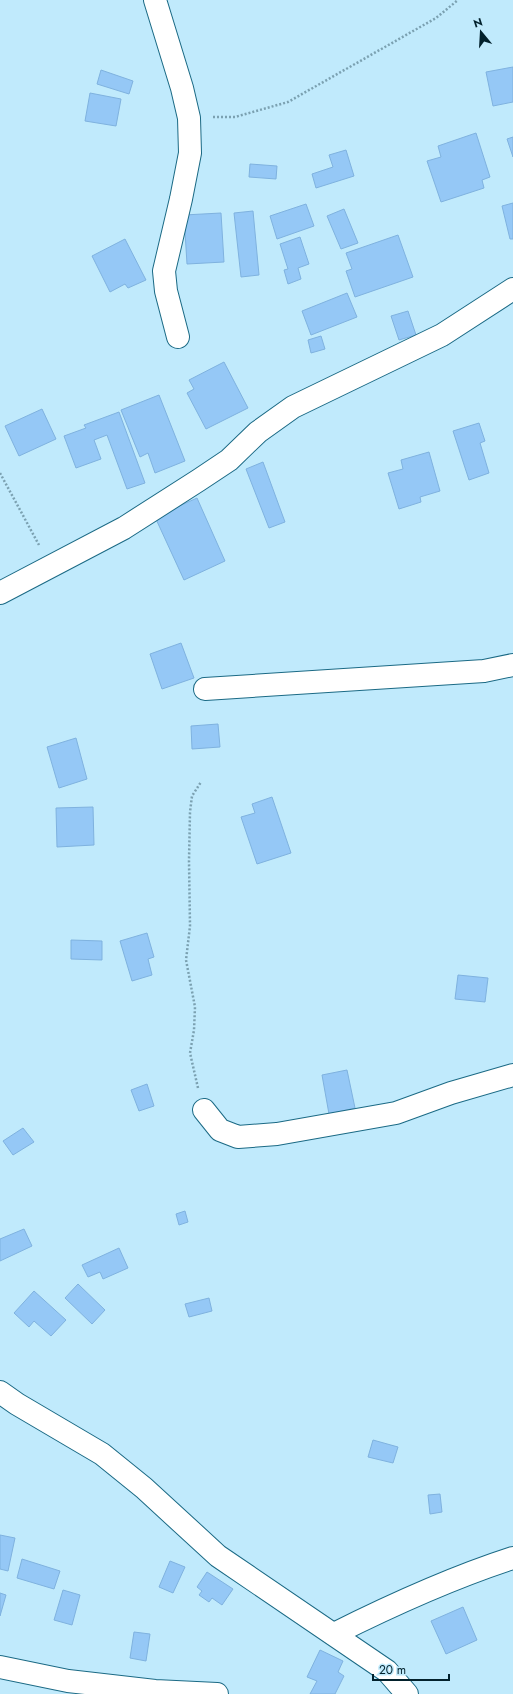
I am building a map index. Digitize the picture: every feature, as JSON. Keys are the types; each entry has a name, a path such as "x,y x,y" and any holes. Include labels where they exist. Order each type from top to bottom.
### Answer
{"street":[{"path":"156,0 182,88 189,118 190,153 164,271 166,291 178,337"},
{"path":"0,593 124,528 229,460 258,432 293,407 442,335 513,289"},
{"path":"205,689 484,671 513,665"},
{"path":"204,1110 220,1130 238,1137 277,1134 396,1113 451,1093 513,1075"},
{"path":"0,1392 17,1404 102,1454 144,1488 218,1556 387,1671 407,1694"},
{"path":"334,1634 373,1614 451,1579 513,1558"},
{"path":"0,1667 68,1681 155,1691 217,1694"}],"path":[{"path":"189,118 235,117 288,102 436,18 458,0"},
{"path":"0,473 50,567"},
{"path":"201,782 192,796 190,812 190,926 186,960 195,1007 194,1030 190,1053 204,1110"}],"building":[{"path":"513,67 513,102 493,106 486,72"},
{"path":"101,70 133,81 129,94 97,84"},
{"path":"90,93 121,99 116,126 85,121"},
{"path":"476,133 490,177 482,180 484,188 441,202 427,161 441,157 438,146"},
{"path":"513,137 513,157 507,139"},
{"path":"346,150 354,176 316,188 312,174 333,167 329,155"},
{"path":"250,164 277,166 276,179 249,177"},
{"path":"513,203 513,239 510,239 502,206"},
{"path":"306,204 314,226 277,239 270,216"},
{"path":"344,209 358,243 341,249 327,216"},
{"path":"253,211 259,275 241,277 234,213"},
{"path":"221,213 224,262 187,264 184,215"},
{"path":"398,235 413,277 355,297 346,271 352,269 346,253"},
{"path":"300,237 309,264 298,268 301,279 288,284 284,270 288,269 280,244"},
{"path":"125,239 146,280 128,288 125,284 110,292 92,256"},
{"path":"347,293 357,317 311,335 302,311"},
{"path":"408,311 416,335 399,340 391,316"},
{"path":"321,336 325,349 311,353 308,340"},
{"path":"224,362 248,408 206,429 187,393 194,389 189,380"},
{"path":"159,395 185,461 155,473 148,453 140,457 121,410"},
{"path":"42,409 56,439 19,456 5,426"},
{"path":"119,412 145,483 127,489 107,435 94,440 101,459 76,468 64,436 86,428 84,425"},
{"path":"479,423 485,441 480,443 489,473 469,480 453,431"},
{"path":"429,452 440,491 420,497 421,502 399,509 388,473 403,469 401,460"},
{"path":"263,462 285,522 269,528 246,469"},
{"path":"197,498 225,561 184,580 155,517"},
{"path":"181,643 194,678 162,689 150,654"},
{"path":"218,724 220,747 192,749 191,726"},
{"path":"76,738 87,779 59,788 47,747"},
{"path":"272,797 291,853 257,864 241,817 255,813 252,804"},
{"path":"93,807 94,845 57,847 56,808"},
{"path":"147,933 154,957 148,959 152,975 132,981 120,941"},
{"path":"71,940 102,941 102,960 71,959"},
{"path":"458,975 488,978 485,1002 455,999"},
{"path":"347,1070 355,1108 329,1114 322,1075"},
{"path":"147,1084 154,1106 139,1111 131,1090"},
{"path":"23,1128 34,1142 13,1155 3,1141"},
{"path":"185,1211 188,1222 179,1225 176,1214"},
{"path":"24,1229 32,1246 0,1261 0,1239"},
{"path":"119,1248 128,1268 103,1279 100,1272 88,1277 82,1265"},
{"path":"78,1284 105,1310 92,1324 65,1298"},
{"path":"34,1291 66,1320 51,1336 34,1321 29,1327 14,1313"},
{"path":"209,1298 212,1311 189,1317 185,1304"},
{"path":"373,1440 398,1447 393,1463 368,1457"},
{"path":"440,1494 442,1512 430,1514 428,1495"},
{"path":"0,1535 15,1538 8,1571 0,1569"},
{"path":"22,1559 60,1571 54,1589 17,1578"},
{"path":"170,1561 185,1567 173,1593 159,1587"},
{"path":"207,1572 233,1589 222,1605 212,1598 209,1602 199,1595 202,1591 197,1587"},
{"path":"63,1590 80,1595 72,1625 54,1620"},
{"path":"0,1593 6,1595 0,1616"},
{"path":"463,1607 477,1640 446,1654 431,1621"},
{"path":"134,1632 150,1634 146,1661 130,1658"},
{"path":"320,1650 343,1661 338,1672 344,1676 335,1694 310,1694 317,1681 307,1677"}]}
